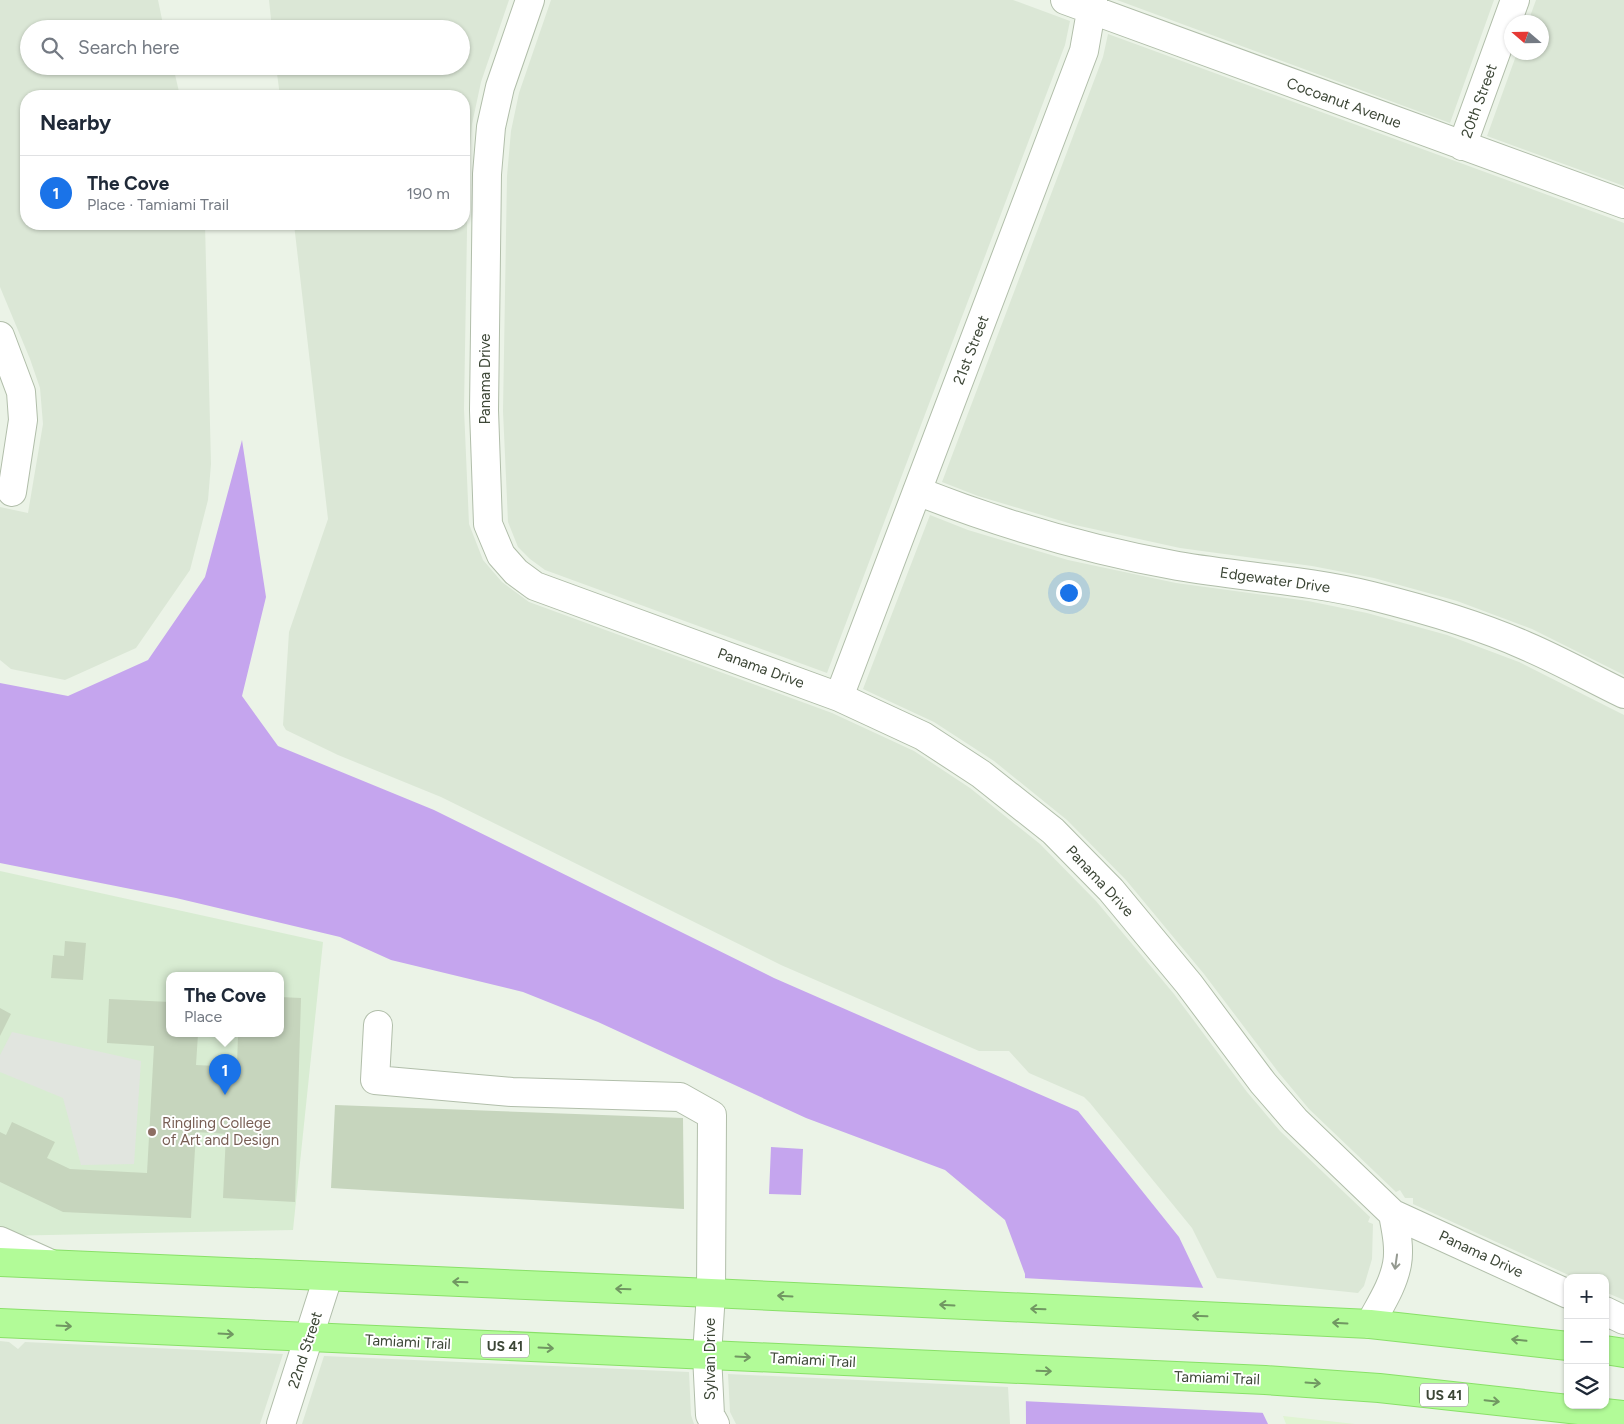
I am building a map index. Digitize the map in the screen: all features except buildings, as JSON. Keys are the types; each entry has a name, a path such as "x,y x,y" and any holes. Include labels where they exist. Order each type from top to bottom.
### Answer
{"main road":[{"path":"0,1262 711,1292 1370,1324 1564,1346"},
{"name":"Tamiami Trail","path":"5,1319 309,1338 1264,1380 1379,1388 1624,1415"},
{"path":"1609,1351 1624,1353"}],"street":[{"name":"Panama Drive","path":"530,0 500,87 492,127 487,174 484,410 488,524 501,555 516,572 535,586 839,697 923,736 982,774 1053,832 1117,897 1189,984 1263,1083 1295,1120 1393,1214 1564,1292"},
{"name":"Cocoanut Avenue","path":"1065,0 1093,5 1462,146 1624,204"},
{"name":"20th Street","path":"1462,146 1515,0"},
{"name":"21st Street","path":"839,697 1084,50 1093,5"},
{"path":"0,336 21,392 23,420 12,492"},
{"name":"Edgewater Drive","path":"917,491 973,513 1071,542 1178,566 1310,584 1370,595 1452,618 1526,646 1624,694"},
{"name":"Sylvan Drive","path":"378,1025 375,1080 512,1092 680,1097 712,1115 711,1292 707,1355 710,1415 715,1424"},
{"path":"1370,1324 1391,1284 1397,1263 1398,1242 1393,1214"},
{"path":"0,1241 53,1265"},
{"name":"22nd Street","path":"281,1424 328,1277"},
{"path":"1609,1313 1624,1320"}],"shaded area":[{"path":"0,0 158,0 162,20 20,20 20,75 175,75 179,90 20,90 20,230 205,230 211,464 208,500 190,570 136,648 65,680 11,669 0,660 0,507 28,513 43,424 40,388 0,287"},
{"path":"269,0 509,0 481,82 472,124 470,148 470,90 279,90 277,75 470,75 470,20 271,20"},
{"path":"551,0 1013,0 1070,21 1065,45 827,673 545,570 518,547 508,522 503,411 507,176 511,131 519,93"},
{"path":"1117,0 1494,0 1450,123"},
{"path":"1536,0 1624,0 1624,186 1487,136 1514,60 1549,60 1549,15 1531,15"},
{"path":"1108,34 1624,223 1624,675 1532,629 1457,601 1374,578 1312,566 1180,548 1075,525 978,496 942,482 1103,57"},
{"path":"295,230 467,230 464,409 469,524 483,560 502,582 529,602 832,713 914,751 970,788 1040,844 1096,901 1174,994 1247,1092 1280,1131 1370,1217 1368,1222 1373,1224 1372,1259 1364,1286 1358,1293 1217,1278 1192,1228 1090,1103 1084,1097 1029,1073 1009,1051 979,1051 781,965 441,797 338,755 286,730 283,725 289,632 328,519"},
{"path":"242,440 266,597 242,696 278,746 434,810 774,978 1078,1111 1179,1237 1268,1424 1026,1424 1025,1274 1005,1220 945,1170 806,1118 598,1022 523,992 391,960 340,937 176,898 0,863 0,683 68,696 148,660 205,577"},
{"path":"930,515 968,530 1068,560 1176,583 1308,601 1367,613 1447,635 1519,662 1624,715 1624,1300 1609,1294 1609,1274 1566,1274 1413,1204 1413,1198 1405,1198 1400,1190 1396,1192 1309,1109 1279,1073 1204,974 1126,880 1067,820 994,761 934,722 863,689"},
{"name":"Ringling College of Art and Design","path":"0,871 323,942 293,1230 0,1236"},
{"path":"12,1032 141,1061 134,1164 81,1165 63,1098 0,1072 0,1055"},
{"path":"771,1147 803,1149 801,1195 769,1194"},
{"path":"0,1341 9,1342 18,1349 25,1342 283,1354 260,1424 0,1424"},
{"path":"324,1356 689,1372 691,1415 694,1424 302,1424"},
{"path":"728,1374 1008,1387 1010,1424 736,1424 730,1412"},
{"path":"1283,1416 1355,1424 1286,1424"}],"pier":[{"path":"1023,1278 1206,1288 1266,1413 1022,1401"}],"place":[{"name":"The Cove","path":"225,1095"},
{"name":"Ringling College of Art and Design","path":"152,1132"}]}
